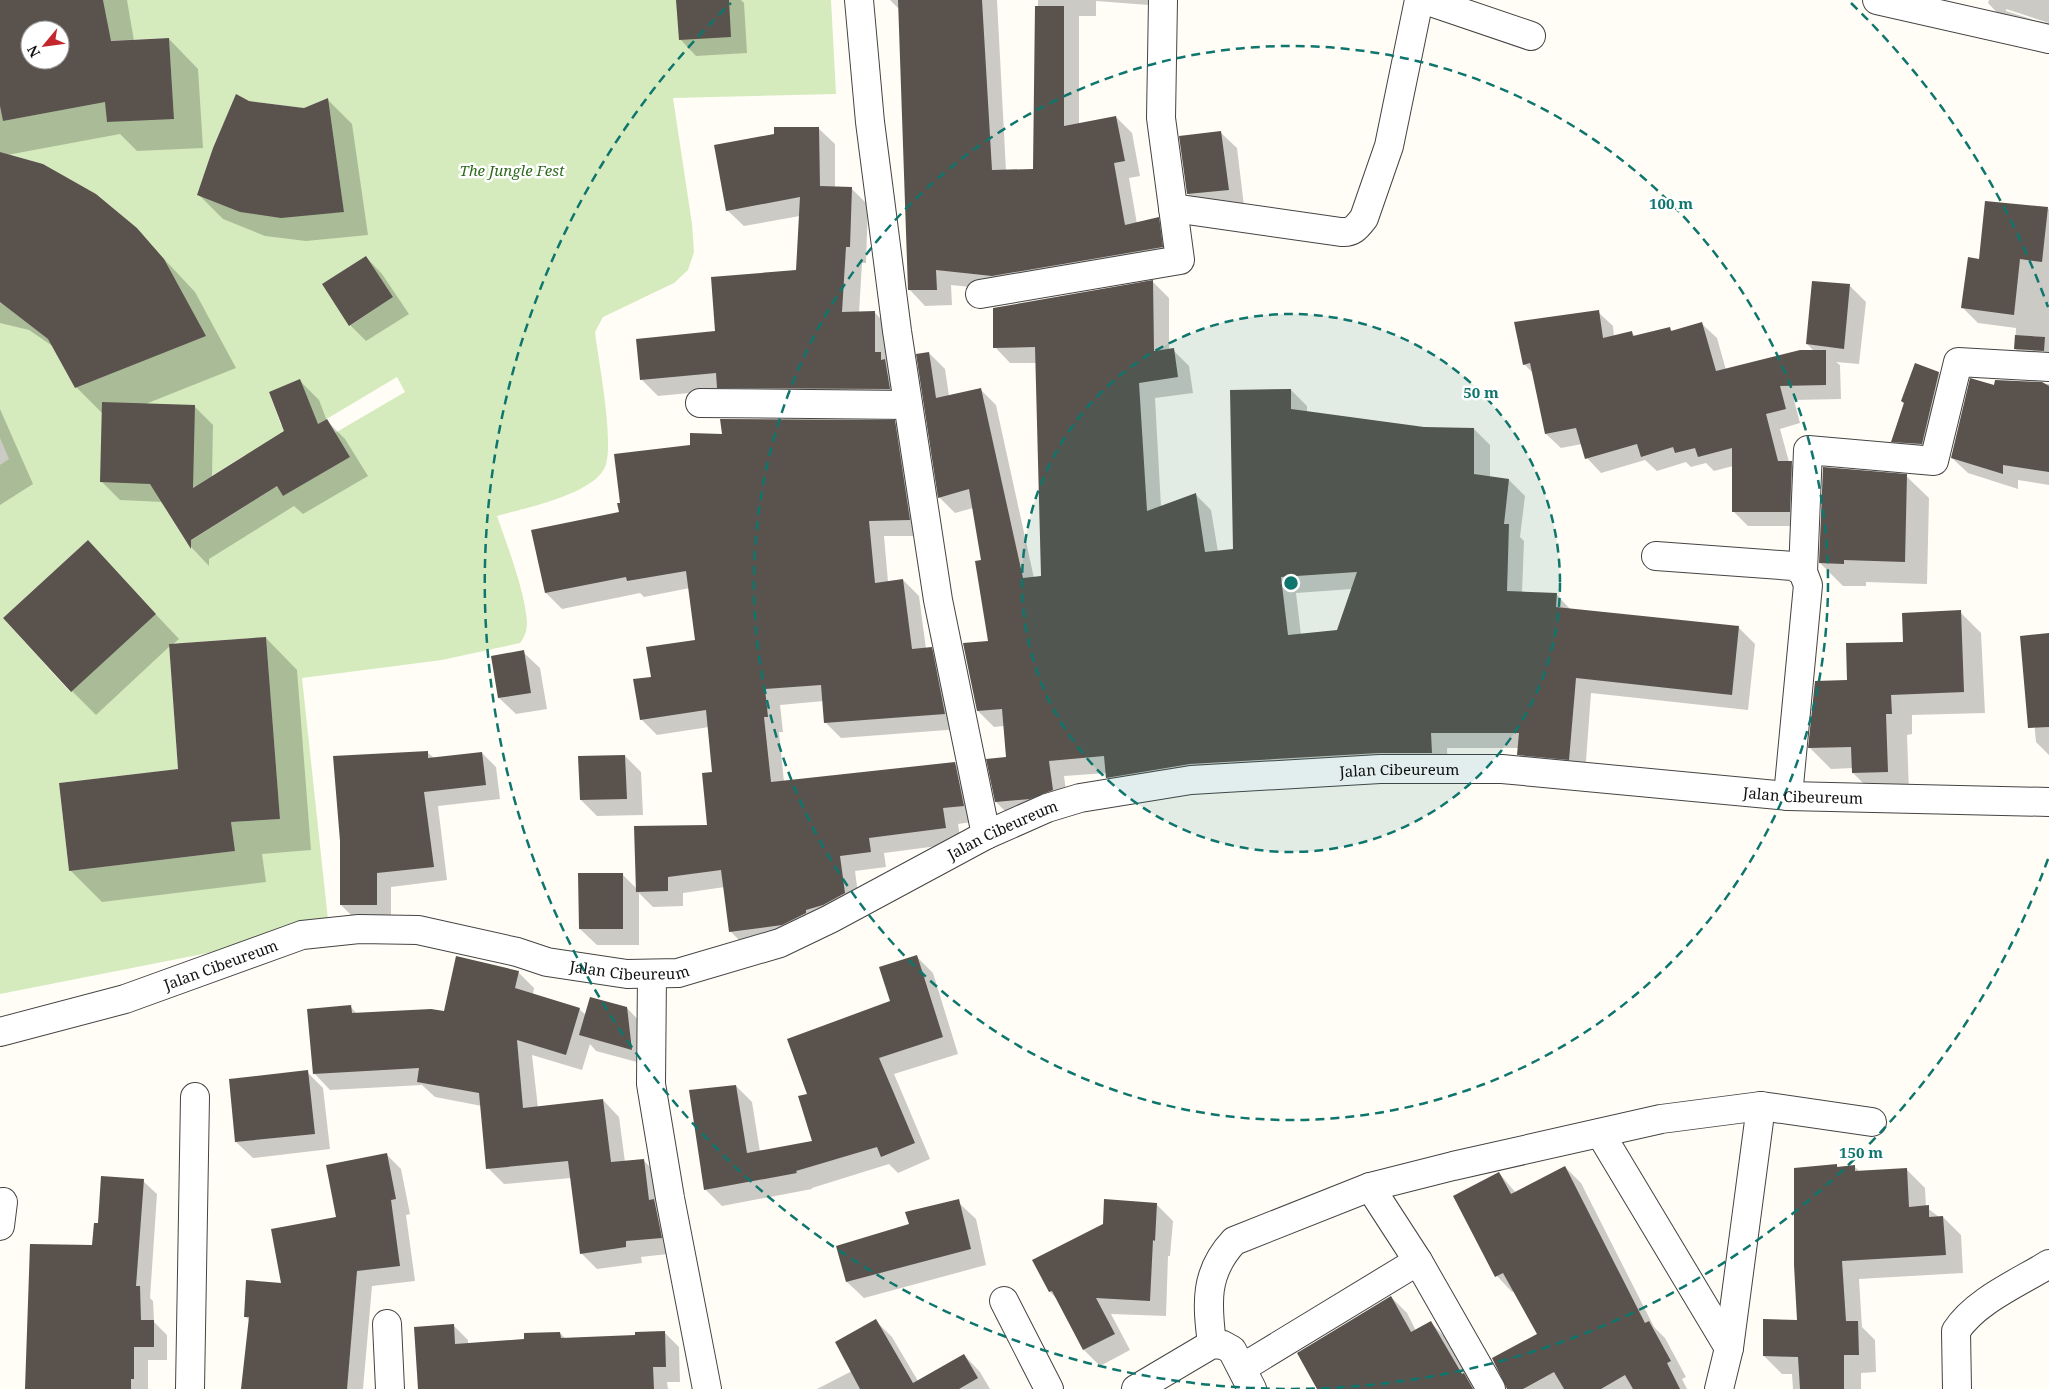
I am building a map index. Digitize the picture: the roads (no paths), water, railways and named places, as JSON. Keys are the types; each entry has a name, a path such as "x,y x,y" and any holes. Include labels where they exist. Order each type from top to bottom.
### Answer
{"street":[{"path":"858,0 870,122 896,332 938,600 986,835"},
{"path":"980,294 1180,260 1161,118 1163,0"},
{"path":"1173,208 1349,233 1358,227 1364,218 1390,146 1419,0"},
{"path":"1425,0 1531,36"},
{"path":"1877,0 2049,39"},
{"path":"1948,17 2011,37 2049,46"},
{"path":"1788,796 1808,585 1803,572 1808,450 1934,462 1958,362 2049,367"},
{"path":"700,403 908,405"},
{"path":"1656,556 1793,566 1803,572"},
{"name":"Jalan Cibeureum","path":"0,1032 125,999 302,935 359,929 418,930 517,952 547,962 626,974 678,973 780,943 830,919 986,835 1047,808 1080,798 1191,780 1380,769 1502,770 1788,796 2049,802"},
{"path":"652,974 651,1084 670,1198 708,1389"},
{"path":"190,1389 195,1097"},
{"path":"1718,1389 1728,1348 1761,1106"},
{"path":"1212,1344 1208,1311 1209,1288 1222,1254 1234,1242 1370,1188 1453,1166 1661,1119 1761,1106 1872,1122"},
{"path":"1600,1133 1728,1348"},
{"path":"1370,1188 1418,1261 1491,1389"},
{"path":"1136,1389 1212,1344 1229,1347 1247,1379 1418,1261"},
{"path":"1957,1389 1956,1331 1960,1324 1981,1306 2049,1264"},
{"path":"1004,1301 1050,1389"},
{"path":"387,1324 390,1389"}],"park label":[{"name":"The Jungle Fest","path":"512,170"}]}
